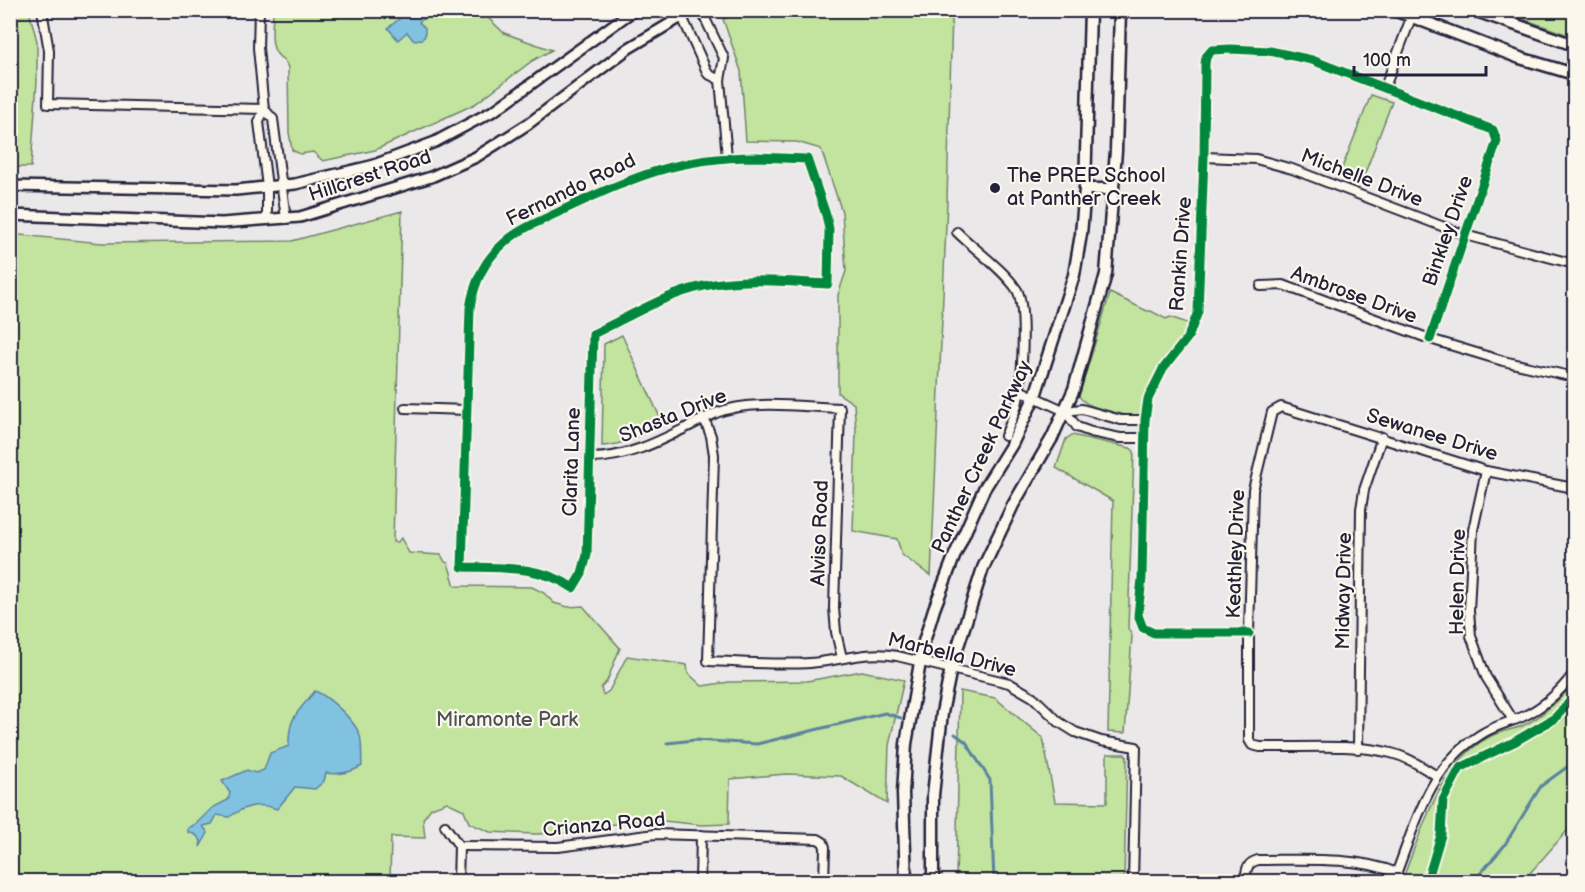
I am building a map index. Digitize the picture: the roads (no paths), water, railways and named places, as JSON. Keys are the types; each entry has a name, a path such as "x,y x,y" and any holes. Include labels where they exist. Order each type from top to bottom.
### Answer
{"main road":[{"name":"Panther Creek Parkway","path":"906,882 903,783 906,744 920,661 934,609 954,556 984,489 1012,444 1035,396 1074,275 1085,189 1090,10"},
{"path":"933,882 933,795 943,704 951,668 983,568 1013,506 1052,438 1074,389 1106,274 1113,189 1120,10"},
{"path":"1395,10 1413,14 1520,58 1575,74"},
{"path":"1473,10 1575,45"},
{"path":"1085,189 1113,189"}],"street":[{"path":"42,10 48,51 48,104 264,110 273,119 286,219"},
{"path":"259,10 258,48 264,110 259,122 267,187 267,220"},
{"name":"Hillcrest Road","path":"10,186 215,190 282,186 371,166 414,151 495,110 529,88 634,10"},
{"name":"Hillcrest Road","path":"10,215 222,223 300,217 431,177 476,157 528,124 629,48 680,13 693,10"},
{"path":"701,10 724,58 720,80 727,157"},
{"path":"680,13 708,74 720,80"},
{"path":"1384,87 1413,14"},
{"name":"Rankin Drive","path":"1249,633 1154,633 1143,628 1138,613 1142,578 1145,420 1149,399 1163,369 1188,337 1198,312 1204,157 1204,64 1212,50 1270,51 1311,60 1384,87"},
{"name":"Binkley Drive","path":"1384,87 1487,126 1495,133 1497,141 1430,339"},
{"name":"Fernando Road","path":"573,588 549,575 531,570 462,567 471,300 482,271 492,255 522,230 638,176 673,166 727,157 807,159 829,229 828,284 737,281 701,286 664,299 593,334"},
{"name":"Michelle Drive","path":"1204,157 1256,159 1292,169 1466,235 1575,264"},
{"path":"957,232 1011,282 1018,293 1023,320 1019,390 1017,405 1005,436"},
{"name":"Ambrose Drive","path":"1261,286 1282,285 1430,339 1503,361 1575,377"},
{"name":"Clarita Lane","path":"573,588 582,573 587,555 593,334"},
{"path":"1019,390 1065,411 1077,427 1120,438 1145,438"},
{"name":"Shasta Drive","path":"590,458 611,458 632,452 723,410 745,406 840,408"},
{"name":"Sewanee Drive","path":"1281,407 1486,471 1575,488"},
{"name":"Keathley Drive","path":"1281,407 1272,412 1253,490 1248,733 1252,745 1260,747 1358,749"},
{"path":"405,408 467,410"},
{"name":"Alviso Road","path":"840,408 834,622 842,658"},
{"path":"1065,411 1082,409 1120,420 1145,420"},
{"name":"Marbella Drive","path":"704,418 711,436 714,455 708,661 799,664 861,654 883,653 1001,680 1033,697 1059,722 1083,736 1136,747 1133,882"},
{"name":"Midway Drive","path":"1358,749 1361,509 1364,490 1382,437"},
{"name":"Helen Drive","path":"1486,471 1473,530 1469,610 1471,636 1486,677 1513,720"},
{"path":"1393,882 1437,776 1453,755 1474,738 1496,726 1530,713 1550,699 1575,673"},
{"path":"1358,749 1391,753 1413,761 1437,776"},
{"path":"445,826 459,846 458,882"},
{"name":"Crianza Road","path":"459,846 544,848 644,834 818,839 823,842 825,850 824,882"},
{"path":"700,882 702,835"},
{"path":"1245,882 1249,865 1258,860 1351,862 1373,865 1396,873"}],"water":[{"path":"398,10 407,13 425,11 429,15 419,22 425,28 425,36 422,39 413,40 407,32 398,40 388,28 399,19 395,13"},
{"path":"315,691 340,709 356,727 361,740 362,766 344,773 326,773 324,781 315,789 295,787 277,809 258,806 246,808 229,817 217,815 212,824 203,826 208,833 200,847 201,841 196,835 188,832 188,828 196,824 212,808 228,800 230,793 222,781 247,770 255,773 264,770 270,753 289,746 292,721"}],"waterway":[{"path":"667,743 695,740 757,744 885,713 901,718"},
{"path":"955,734 966,742 990,780 994,882"},
{"path":"1473,882 1504,846 1541,786 1574,762"}],"place":[{"name":"The PREP School at Panther Creek","path":"995,188"}],"park label":[{"name":"Miramonte Park","path":"507,720"}]}
